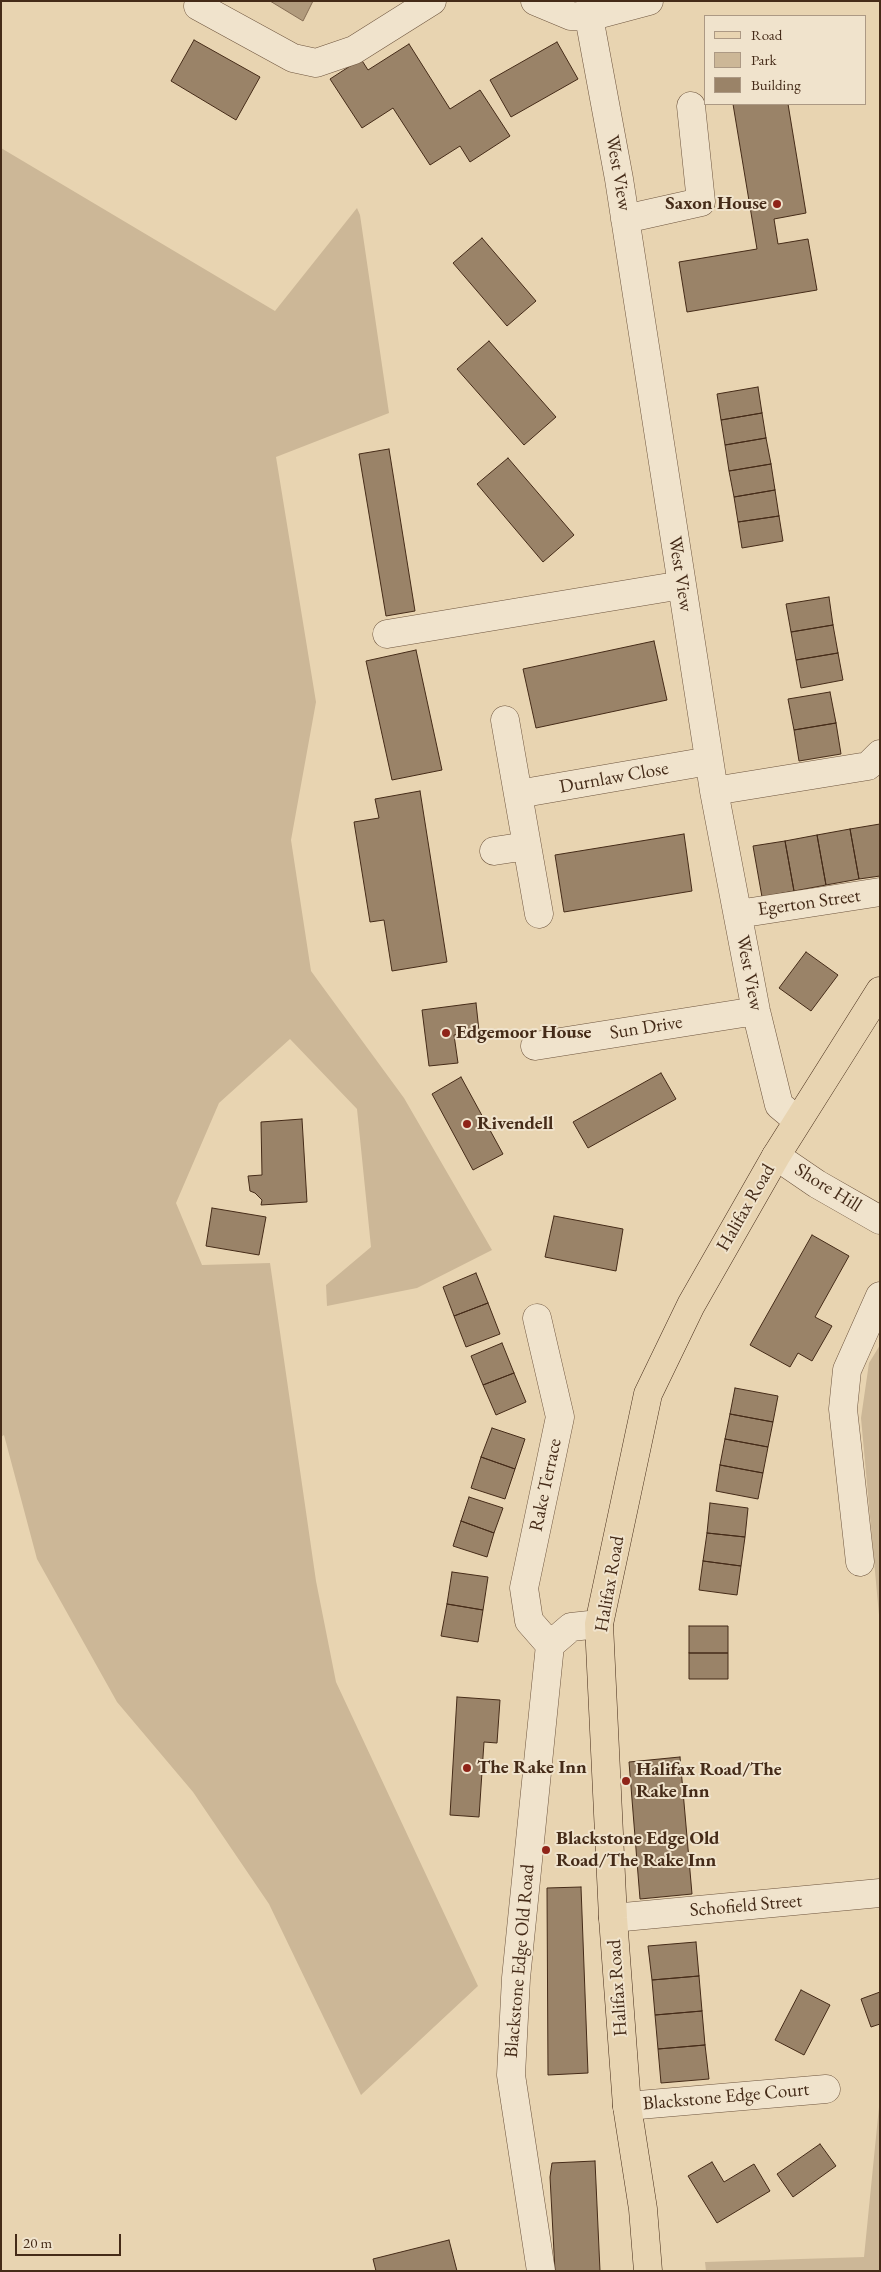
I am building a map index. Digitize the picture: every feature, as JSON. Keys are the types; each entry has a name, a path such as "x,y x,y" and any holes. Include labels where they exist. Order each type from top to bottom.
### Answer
{"main road":[{"name":"Halifax Road","path":"648,2271 643,2209 627,2106 613,1918 599,1624 648,1394 691,1305 776,1156 880,991"}],"street":[{"path":"198,6 293,58 316,63 354,50 432,1"},
{"path":"535,1 571,16 590,9 649,1"},
{"name":"West View","path":"590,9 625,219 714,791 756,1010 780,1105 797,1120"},
{"path":"625,219 701,202 691,106"},
{"path":"387,634 682,585"},
{"path":"505,720 539,914"},
{"path":"714,791 868,766 880,754"},
{"name":"Durnlaw Close","path":"518,794 709,761"},
{"path":"494,851 527,846"},
{"name":"Egerton Street","path":"738,914 880,892"},
{"name":"Sun Drive","path":"535,1046 756,1010"},
{"name":"Shore Hill","path":"776,1156 817,1184 880,1220"},
{"path":"860,1562 843,1409 847,1370 880,1296"},
{"name":"Rake Terrace","path":"537,1318 560,1417 524,1588 529,1621 550,1645"},
{"path":"550,1645 571,1626 599,1624"},
{"name":"Blackstone Edge Old Road","path":"542,2271 510,2075 516,1978 550,1645"},
{"name":"Schofield Street","path":"613,1918 880,1893"},
{"name":"Blackstone Edge Court","path":"627,2106 826,2089"}],"green space":[{"path":"1,148 275,311 357,208 360,215 389,413 276,457 316,702 291,840 311,971 404,1098 492,1250 417,1288 327,1306 326,1285 371,1247 357,1109 290,1039 219,1103 176,1203 202,1265 270,1263 316,1581 336,1682 478,1986 361,2095 269,1904 193,1792 117,1702 37,1559 4,1435 1,1437"},
{"path":"880,1345 880,1626 861,1418 869,1363"},
{"path":"880,2097 880,2271 706,2271 705,2262 864,2257"}],"shaded area":[{"path":"270,1 313,1 303,21"}],"building":[{"path":"194,40 260,77 236,120 171,81"},
{"path":"557,42 578,79 511,117 490,80"},
{"path":"409,44 450,109 480,90 510,136 470,162 460,146 430,165 393,108 362,128 330,79 361,59 368,70"},
{"name":"Saxon House","path":"733,105 788,105 806,213 774,219 778,244 808,239 817,290 687,312 679,262 757,249"},
{"path":"482,238 536,301 507,326 453,263"},
{"path":"489,341 556,417 524,445 457,369"},
{"path":"758,387 762,413 721,420 717,394"},
{"path":"762,413 766,438 725,445 721,420"},
{"path":"766,438 771,464 729,471 725,445"},
{"path":"389,449 415,611 386,616 359,454"},
{"path":"508,458 574,535 543,562 477,484"},
{"path":"771,464 775,490 734,497 729,471"},
{"path":"775,490 779,516 738,522 734,497"},
{"path":"779,516 783,541 742,548 738,522"},
{"path":"829,597 833,625 791,632 786,604"},
{"path":"833,625 838,653 796,660 791,632"},
{"path":"654,641 667,700 536,728 523,669"},
{"path":"416,650 442,770 392,780 366,661"},
{"path":"838,653 843,680 801,688 796,660"},
{"path":"830,692 836,723 794,730 788,699"},
{"path":"836,723 841,754 799,761 794,730"},
{"path":"420,791 447,962 392,971 384,920 370,922 354,822 379,818 375,799"},
{"path":"880,824 880,876 859,879 850,829"},
{"path":"850,829 859,879 826,885 817,835"},
{"path":"684,834 692,891 564,912 555,855"},
{"path":"817,835 826,885 794,891 785,841"},
{"path":"785,841 794,891 762,897 753,846"},
{"path":"806,952 838,975 811,1011 779,988"},
{"name":"Edgemoor House","path":"476,1003 479,1031 454,1035 458,1063 429,1066 422,1010"},
{"path":"661,1073 676,1099 588,1148 573,1122"},
{"name":"Rivendell","path":"461,1077 503,1154 473,1170 432,1094"},
{"path":"302,1119 307,1202 261,1205 262,1200 250,1191 248,1176 262,1175 261,1122"},
{"path":"212,1208 266,1217 259,1255 206,1246"},
{"path":"554,1216 623,1229 616,1271 545,1257"},
{"path":"812,1235 849,1256 815,1317 832,1326 812,1361 798,1353 790,1367 750,1345"},
{"path":"476,1273 488,1303 454,1316 443,1287"},
{"path":"488,1303 500,1334 466,1347 454,1316"},
{"path":"502,1343 514,1373 483,1385 471,1356"},
{"path":"514,1373 526,1402 496,1415 483,1385"},
{"path":"735,1388 778,1396 773,1422 730,1414"},
{"path":"730,1414 773,1422 768,1447 725,1439"},
{"path":"492,1428 525,1439 515,1469 481,1457"},
{"path":"725,1439 768,1447 763,1473 720,1465"},
{"path":"481,1457 515,1469 505,1499 471,1488"},
{"path":"720,1465 763,1473 758,1499 716,1491"},
{"path":"469,1497 503,1508 494,1533 461,1521"},
{"path":"710,1503 748,1508 745,1537 707,1533"},
{"path":"461,1521 494,1533 487,1557 453,1546"},
{"path":"707,1533 745,1537 741,1566 703,1561"},
{"path":"703,1561 741,1566 737,1595 699,1590"},
{"path":"452,1572 488,1577 483,1610 447,1604"},
{"path":"447,1604 483,1610 478,1642 441,1636"},
{"path":"689,1626 728,1626 728,1653 689,1653"},
{"path":"689,1653 728,1653 728,1679 689,1679"},
{"name":"The Rake Inn","path":"457,1697 500,1700 497,1743 484,1742 479,1817 450,1815"},
{"path":"680,1757 692,1894 640,1899 629,1762"},
{"path":"581,1887 588,2073 548,2075 547,1888"},
{"path":"696,1942 699,1976 652,1980 648,1946"},
{"path":"699,1976 702,2011 655,2015 652,1980"},
{"path":"801,1990 830,2005 804,2055 775,2040"},
{"path":"880,1992 880,2024 871,2027 861,1999"},
{"path":"702,2011 705,2045 658,2049 655,2015"},
{"path":"705,2045 709,2079 661,2083 658,2049"},
{"path":"820,2144 836,2166 793,2197 777,2174"},
{"path":"595,2161 600,2271 555,2271 550,2177 552,2163"},
{"path":"712,2162 724,2182 754,2164 770,2191 717,2223 688,2176"},
{"path":"449,2240 457,2271 376,2271 373,2259"}],"place":[{"name":"Saxon House","path":"777,204"},
{"name":"Edgemoor House","path":"446,1033"},
{"name":"Rivendell","path":"467,1124"},
{"name":"The Rake Inn","path":"467,1768"},
{"name":"Halifax Road/The Rake Inn","path":"626,1781"},
{"name":"Blackstone Edge Old Road/The Rake Inn","path":"546,1850"}]}
